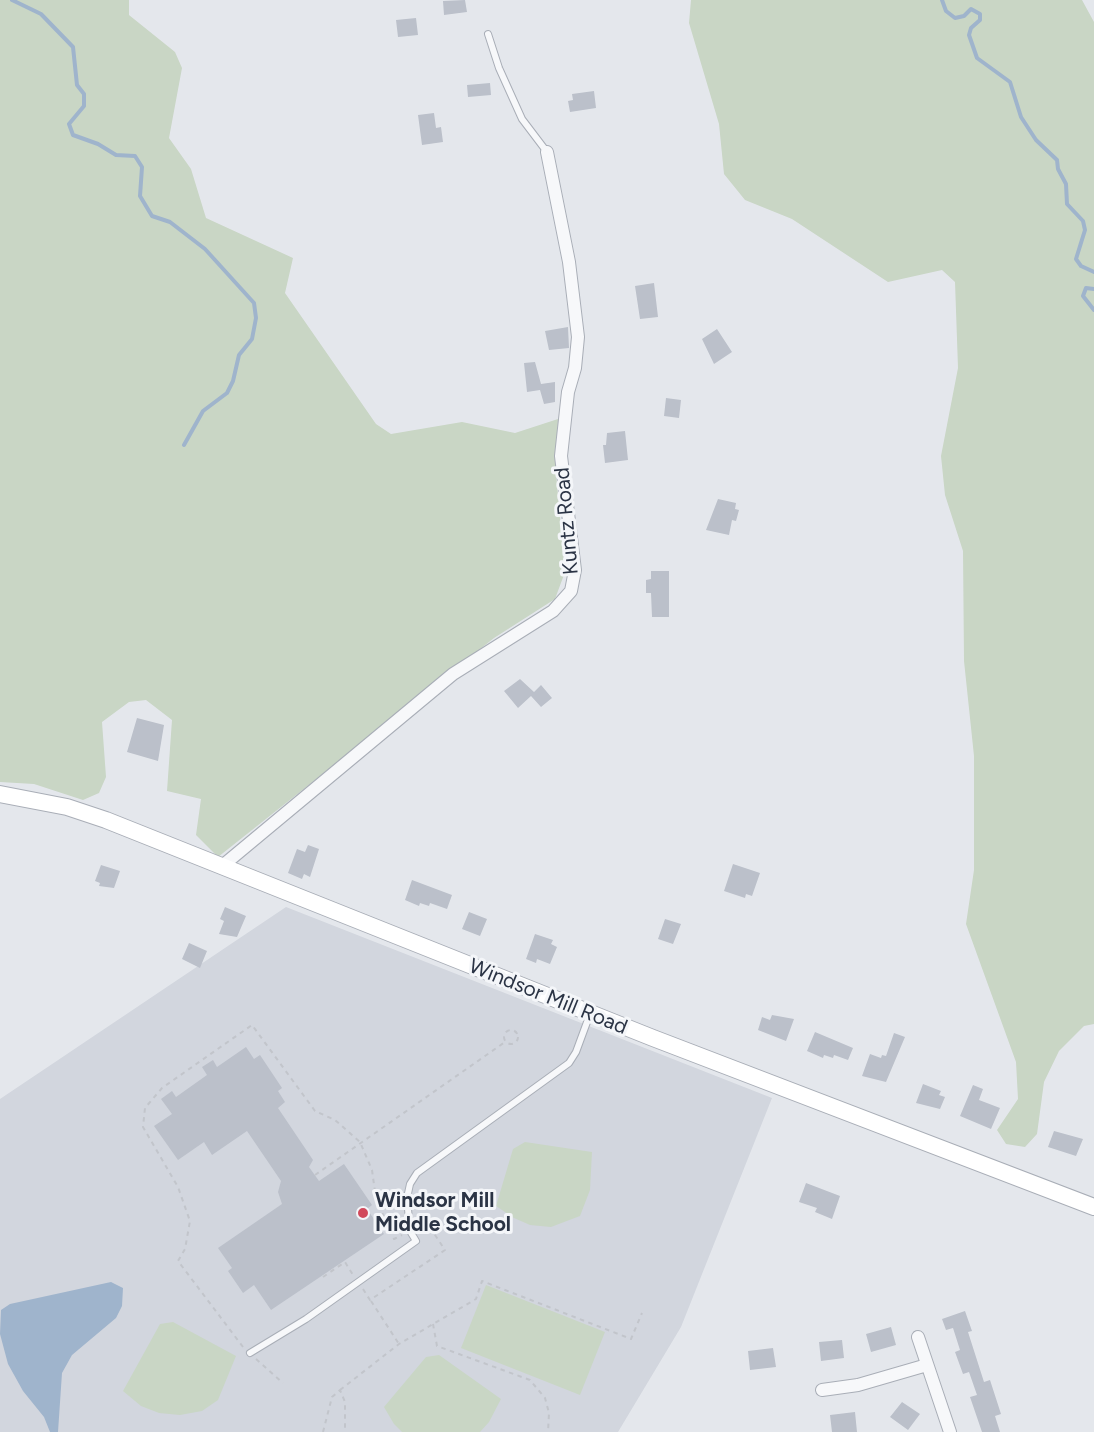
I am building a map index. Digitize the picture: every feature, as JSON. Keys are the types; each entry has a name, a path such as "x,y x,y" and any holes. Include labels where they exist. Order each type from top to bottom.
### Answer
{"main road":[{"name":"Windsor Mill Road","path":"0,794 67,807 590,1013 1094,1207"}],"street":[{"name":"Kuntz Road","path":"221,867 453,674 553,611 571,591 575,570 561,456 568,392 575,368 578,337 569,262 547,152"},
{"path":"918,1337 950,1432"},
{"path":"822,1390 858,1385 927,1365"}],"lane":[{"path":"488,34 499,68 522,119 547,152"},
{"path":"250,1353 306,1319 416,1241 410,1231 407,1198 410,1184 417,1173 569,1063 576,1052 590,1013"}],"path":[{"path":"283,1383 238,1342 177,1261 185,1249 190,1221 178,1187 143,1126 145,1108 162,1088 252,1025 315,1112 335,1120 360,1142 372,1170 376,1199 394,1239 425,1223"},
{"path":"315,1175 505,1042 514,1044 518,1035 510,1030 506,1032 505,1042"},
{"path":"323,1432 332,1397 399,1344 476,1299 482,1281 631,1339 642,1313"},
{"path":"370,1300 399,1344"},
{"path":"433,1324 437,1346 530,1380 545,1398 549,1413 548,1432"},
{"path":"340,1390 345,1402 345,1432"}],"shaded area":[{"name":"Windsor Mill Middle School","path":"286,907 772,1098 681,1327 618,1432 0,1432 0,1099"}],"green space":[{"path":"0,0 129,0 129,15 175,52 182,68 169,138 191,169 206,218 293,258 285,293 376,424 391,434 462,422 515,433 558,419 556,473 565,572 555,599 494,638 218,857 196,835 201,799 167,791 172,720 146,700 129,702 102,722 106,777 99,793 83,800 34,784 0,782"},
{"path":"691,0 1082,0 1094,22 1094,1024 1084,1026 1059,1051 1044,1082 1037,1134 1025,1147 1006,1144 997,1130 1018,1099 1016,1062 966,924 974,870 974,756 964,661 963,551 945,495 941,456 958,368 955,282 942,270 888,282 792,219 745,200 724,174 719,124 689,23"},
{"path":"525,1142 592,1152 590,1190 580,1216 551,1227 530,1225 496,1206 513,1149"},
{"path":"486,1285 605,1332 580,1395 461,1348"},
{"path":"173,1322 236,1356 218,1400 202,1411 180,1415 159,1413 141,1406 123,1391 160,1324"},
{"path":"439,1355 501,1399 489,1422 480,1432 402,1432 394,1424 384,1407 426,1357"}],"water":[{"path":"111,1282 123,1288 122,1306 116,1318 72,1355 62,1373 58,1432 50,1432 44,1417 23,1391 8,1364 0,1334 1,1310 10,1304"}],"building":[{"path":"465,0 467,12 444,15 443,1"},
{"path":"416,18 418,35 398,37 396,20"},
{"path":"490,83 491,95 468,97 467,85"},
{"path":"594,91 596,108 570,112 568,101 573,100 572,94"},
{"path":"434,113 436,128 441,127 443,142 422,145 418,115"},
{"path":"654,283 658,317 640,319 635,286"},
{"path":"568,327 569,348 549,350 545,331"},
{"path":"717,329 732,352 714,364 702,339"},
{"path":"535,362 541,384 555,382 555,402 544,404 540,390 527,392 524,363"},
{"path":"666,398 681,400 679,418 664,416"},
{"path":"625,431 628,460 605,463 603,445 606,445 607,433"},
{"path":"718,499 736,503 735,509 739,510 736,521 732,520 729,535 706,530"},
{"path":"651,571 669,571 669,617 652,617 651,593 646,593 646,580 651,579"},
{"path":"520,679 534,692 541,685 552,698 541,707 531,696 518,708 504,691"},
{"path":"137,718 164,725 158,761 127,752"},
{"path":"308,845 319,849 310,877 304,874 302,879 288,873 297,849 305,852"},
{"path":"733,864 760,873 752,896 746,894 745,898 724,891"},
{"path":"101,865 120,871 114,888 99,886 100,883 95,881"},
{"path":"412,880 452,895 447,909 430,903 429,906 420,903 419,906 405,900"},
{"path":"225,907 246,916 237,937 219,934 224,921 220,919"},
{"path":"469,912 487,919 480,936 462,929"},
{"path":"665,919 681,924 673,944 658,939"},
{"path":"535,934 553,940 551,944 557,947 550,964 537,959 536,963 526,959"},
{"path":"189,943 207,951 200,968 182,959"},
{"path":"772,1015 794,1019 786,1041 758,1030 762,1017 770,1020"},
{"path":"815,1032 853,1048 848,1060 834,1055 833,1058 824,1055 823,1058 807,1051"},
{"path":"894,1033 905,1037 886,1082 862,1076 870,1054 881,1058 882,1055 886,1056"},
{"path":"246,1047 254,1059 260,1055 282,1088 278,1091 285,1102 278,1108 313,1160 309,1167 319,1181 344,1164 372,1205 367,1209 384,1234 271,1310 254,1285 243,1293 228,1271 232,1268 218,1248 282,1204 278,1192 281,1181 247,1131 212,1155 204,1142 178,1160 154,1126 172,1114 161,1099 172,1091 176,1097 207,1075 202,1067 213,1060 217,1067"},
{"path":"923,1084 941,1091 939,1095 945,1097 940,1109 916,1103"},
{"path":"973,1085 983,1089 979,1100 1000,1108 991,1129 960,1116"},
{"path":"1054,1131 1083,1139 1076,1156 1048,1147"},
{"path":"806,1183 840,1196 832,1219 815,1212 817,1208 799,1202"},
{"path":"965,1311 972,1331 968,1332 984,1382 990,1380 1001,1414 995,1416 1000,1432 982,1432 970,1397 977,1395 969,1372 963,1374 955,1352 960,1350 953,1328 946,1330 942,1319"},
{"path":"891,1327 896,1345 871,1352 866,1334"},
{"path":"842,1340 844,1358 821,1361 819,1342"},
{"path":"773,1348 776,1367 750,1370 748,1351"},
{"path":"902,1402 920,1414 908,1430 890,1417"},
{"path":"855,1412 857,1432 832,1432 830,1415"}],"waterway":[{"path":"12,0 41,14 73,47 77,85 84,94 84,106 69,124 73,135 98,144 116,155 135,156 142,167 140,196 152,216 170,222 205,249 254,303 256,318 252,339 239,355 233,381 227,393 203,411 184,445"},
{"path":"942,0 946,11 955,18 964,16 971,9 980,14 980,20 971,28 969,35 977,58 1010,82 1021,117 1036,140 1057,160 1058,169 1066,184 1067,204 1083,221 1085,230 1076,259 1081,266 1094,272"},
{"path":"1094,289 1086,288 1083,296 1094,310"}],"place":[{"name":"Windsor Mill Middle School","path":"363,1213"}]}
